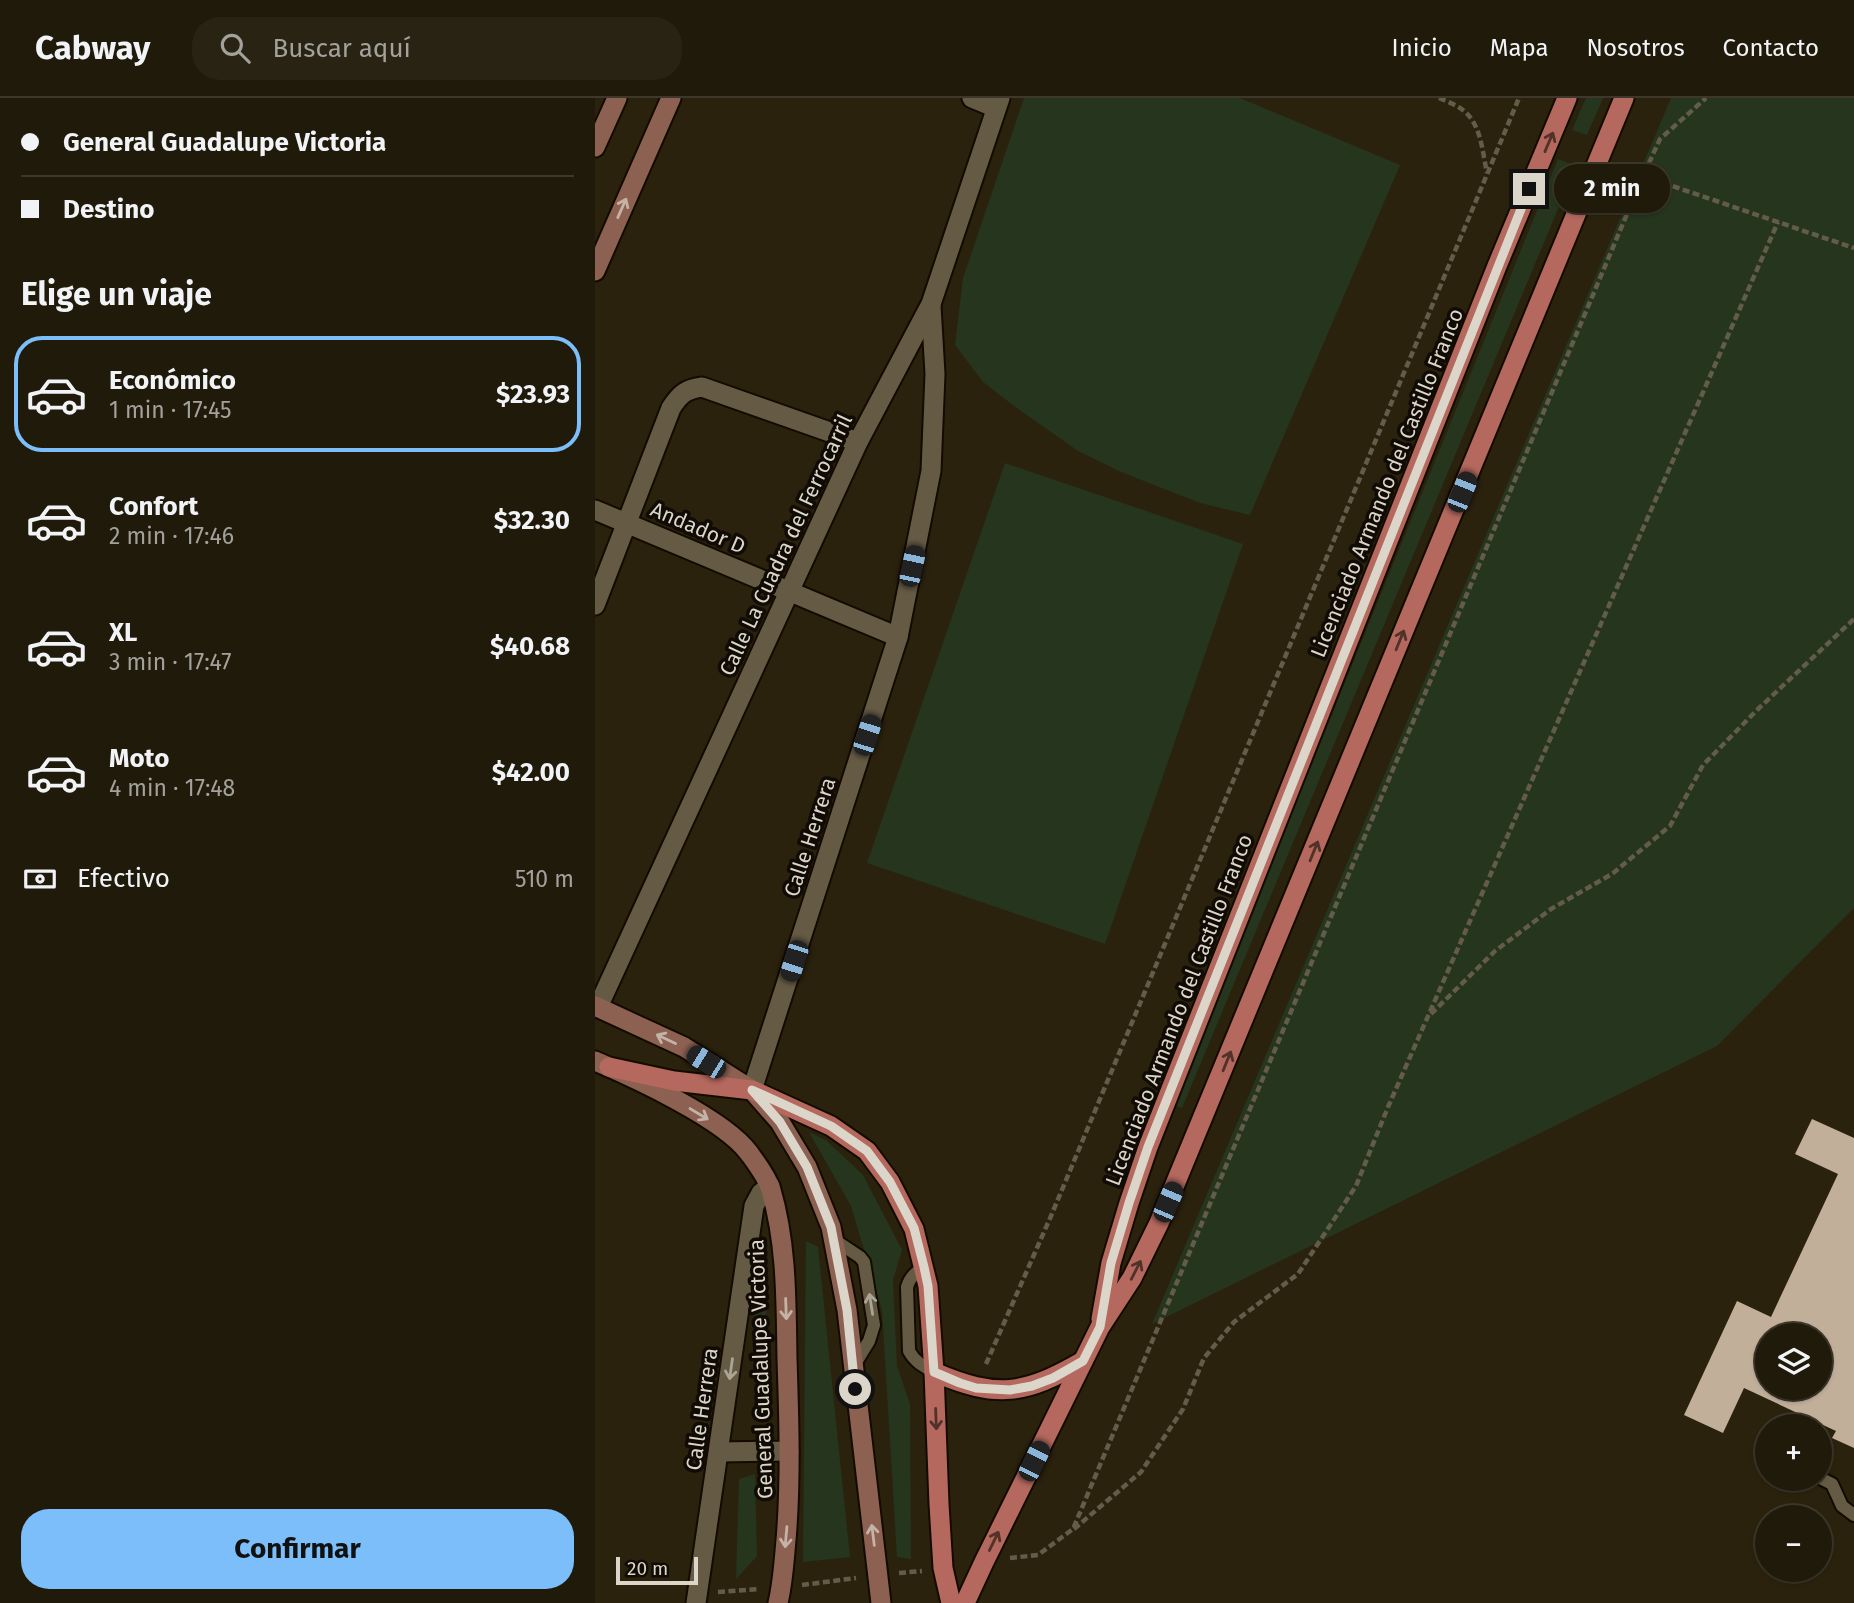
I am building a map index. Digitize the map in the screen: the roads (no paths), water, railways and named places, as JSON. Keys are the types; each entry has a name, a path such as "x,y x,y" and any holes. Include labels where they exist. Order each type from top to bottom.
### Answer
{"main road":[{"path":"595,147 617,98"},
{"path":"595,271 671,98"},
{"name":"Licenciado Armando del Castillo Franco","path":"1100,1327 1111,1263 1148,1147 1497,266 1567,98"},
{"path":"965,1603 1100,1327 1132,1278 1159,1223 1624,98"},
{"path":"597,1007 684,1047 752,1090 831,1126 867,1151 890,1182 914,1228 928,1286 943,1568 951,1603"},
{"path":"602,1064 674,1081 752,1090 780,1122 807,1167 831,1227 847,1310 881,1603"},
{"name":"General Guadalupe Victoria","path":"602,1064 677,1101 727,1131 748,1151 770,1186 784,1257 789,1451 788,1511 782,1588 778,1603"},
{"path":"934,1372 976,1388 1010,1390 1053,1378 1083,1361"}],"street":[{"path":"972,98 998,103"},
{"name":"Calle La Cuadra del Ferrocarril","path":"597,1007 858,442 931,304 998,103"},
{"name":"Calle Herrera","path":"752,1090 898,637 931,471 935,374 931,304"},
{"path":"595,605 671,408 679,395 689,388 702,387 858,442"},
{"name":"Andador D","path":"595,510 898,637"},
{"name":"Calle Herrera","path":"696,1603 754,1206 761,1193 770,1186"},
{"path":"719,1452 789,1451"}],"lane":[{"path":"1832,1484 1842,1506 1854,1515"}]}
